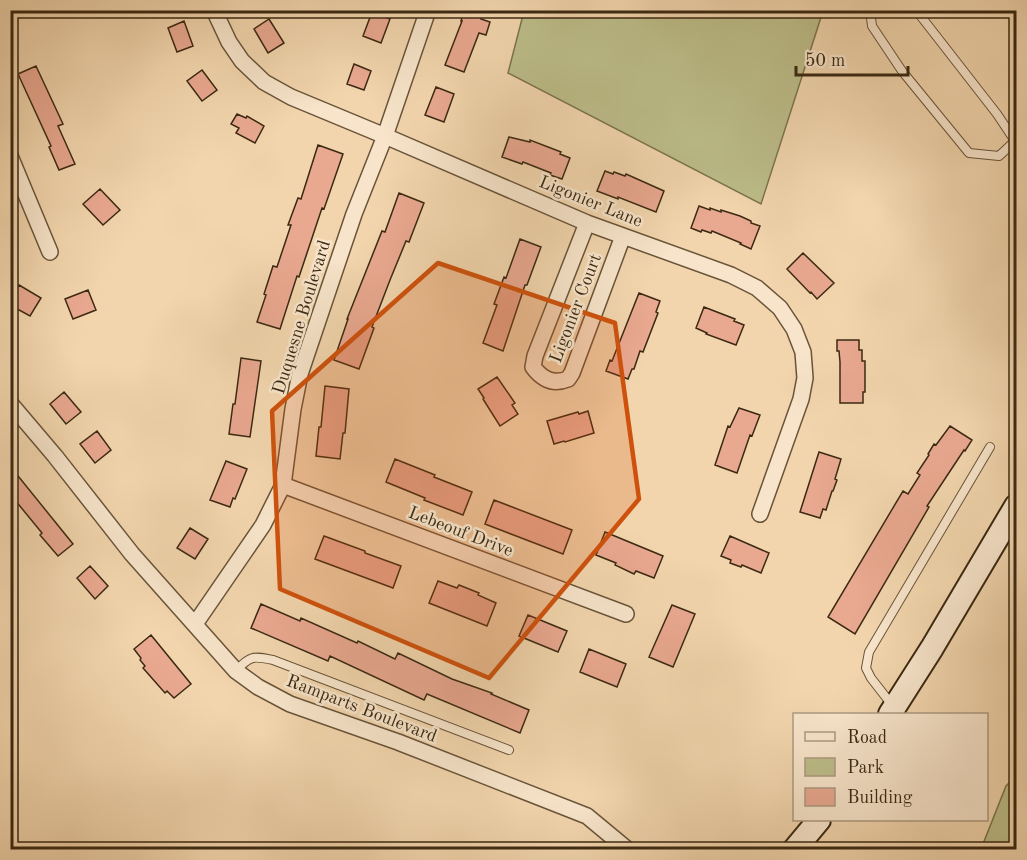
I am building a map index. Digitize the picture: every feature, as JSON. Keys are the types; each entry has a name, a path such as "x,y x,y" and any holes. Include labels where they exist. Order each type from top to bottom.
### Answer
{"main road":[{"path":"893,711 1017,506"},
{"path":"794,849 817,821"}],"street":[{"name":"Ligonier Lane","path":"214,10 229,42 242,61 264,82 291,97 587,223 731,274 757,288 780,308 794,329 803,352 805,378 801,399 760,514"},
{"name":"Duquesne Boulevard","path":"195,624 263,525 283,485 300,374 354,214 385,136 429,10"},
{"path":"10,156 50,252"},
{"name":"Ligonier Court","path":"587,223 535,356 534,367 545,379 555,382 568,380 572,373 622,236"},
{"name":"Ramparts Boulevard","path":"10,403 132,554 236,671 258,687 290,704 398,742 587,816 619,848"},
{"name":"Lebeouf Drive","path":"283,485 626,614"}],"lane":[{"path":"870,10 872,26 902,71 969,153 999,156 1015,141 997,114 916,10"},
{"path":"893,711 866,668 869,652 990,447"},
{"path":"236,671 246,661 257,657 273,660 509,750"}],"highlighted area":[{"path":"438,263 615,323 639,499 489,678 280,589 272,411"}],"green space":[{"path":"524,11 823,11 761,204 508,73"},
{"path":"1016,776 1016,849 981,849 1006,786"}],"building":[{"path":"464,10 484,10 481,19 490,22 486,35 479,33 464,72 445,65"},
{"path":"372,12 390,19 381,43 363,36"},
{"path":"269,19 284,43 268,53 254,29"},
{"path":"184,21 193,46 177,52 168,28"},
{"path":"354,64 371,71 364,90 347,84"},
{"path":"36,66 63,124 58,126 75,164 59,170 49,147 51,146 18,74"},
{"path":"202,70 217,90 202,101 187,81"},
{"path":"436,87 454,94 444,122 425,115"},
{"path":"237,114 246,118 247,116 264,126 255,143 236,133 239,128 231,124"},
{"path":"509,137 530,142 530,140 570,158 562,179 523,162 522,164 502,157"},
{"path":"318,145 343,154 299,277 297,276 280,329 257,322 273,266 277,267 291,225 288,225 298,198 301,199"},
{"path":"605,171 625,176 626,174 664,191 656,212 597,191"},
{"path":"100,189 120,210 103,225 83,204"},
{"path":"399,193 424,203 409,242 406,241 390,280 359,369 334,360 347,319 382,231 385,232"},
{"path":"699,206 740,216 760,226 751,249 712,231 711,233 702,230 701,232 691,228"},
{"path":"520,239 541,247 527,285 525,285 503,351 483,343 497,305 494,304"},
{"path":"803,253 834,283 817,299 787,269"},
{"path":"19,285 41,298 30,316 10,305 10,298"},
{"path":"88,290 96,310 73,319 65,299"},
{"path":"639,293 660,301 656,312 658,313 643,352 640,351 628,379 606,371"},
{"path":"704,307 744,325 736,345 696,328"},
{"path":"837,340 859,340 862,361 865,361 863,403 840,403 840,362"},
{"path":"241,358 261,361 250,437 229,434"},
{"path":"497,377 515,403 512,405 518,414 500,426 478,389"},
{"path":"325,386 349,389 340,459 316,456"},
{"path":"64,392 81,412 66,424 50,404"},
{"path":"739,408 760,415 752,436 750,435 737,473 715,465 728,426 730,427"},
{"path":"588,411 594,433 554,444 547,421"},
{"path":"950,426 972,440 927,506 929,507 855,634 828,617 903,491 908,494 920,475 917,473 934,444 936,445"},
{"path":"97,431 111,450 95,463 80,444"},
{"path":"819,452 841,459 835,479 837,480 826,510 823,509 820,518 800,512"},
{"path":"395,459 472,492 463,515 386,482"},
{"path":"226,461 247,469 230,507 210,500"},
{"path":"10,466 73,544 58,556 10,494"},
{"path":"494,500 572,530 563,554 485,524"},
{"path":"190,528 208,539 195,559 177,548"},
{"path":"605,532 663,556 654,578 636,571 634,574 596,555"},
{"path":"324,536 401,566 393,588 315,559"},
{"path":"730,536 769,553 761,573 730,563 731,560 721,556"},
{"path":"90,566 108,586 95,599 77,578"},
{"path":"438,581 457,588 459,585 496,603 487,626 429,603"},
{"path":"261,604 300,621 301,618 357,643 358,641 395,659 398,653 452,679 492,693 529,710 520,733 427,694 424,700 330,656 328,661 251,628"},
{"path":"672,605 695,614 673,667 649,657"},
{"path":"528,615 567,631 558,652 519,636"},
{"path":"151,635 191,684 174,698 167,691 165,693 143,668 145,666 134,649"},
{"path":"589,649 626,664 617,687 580,672"}]}
